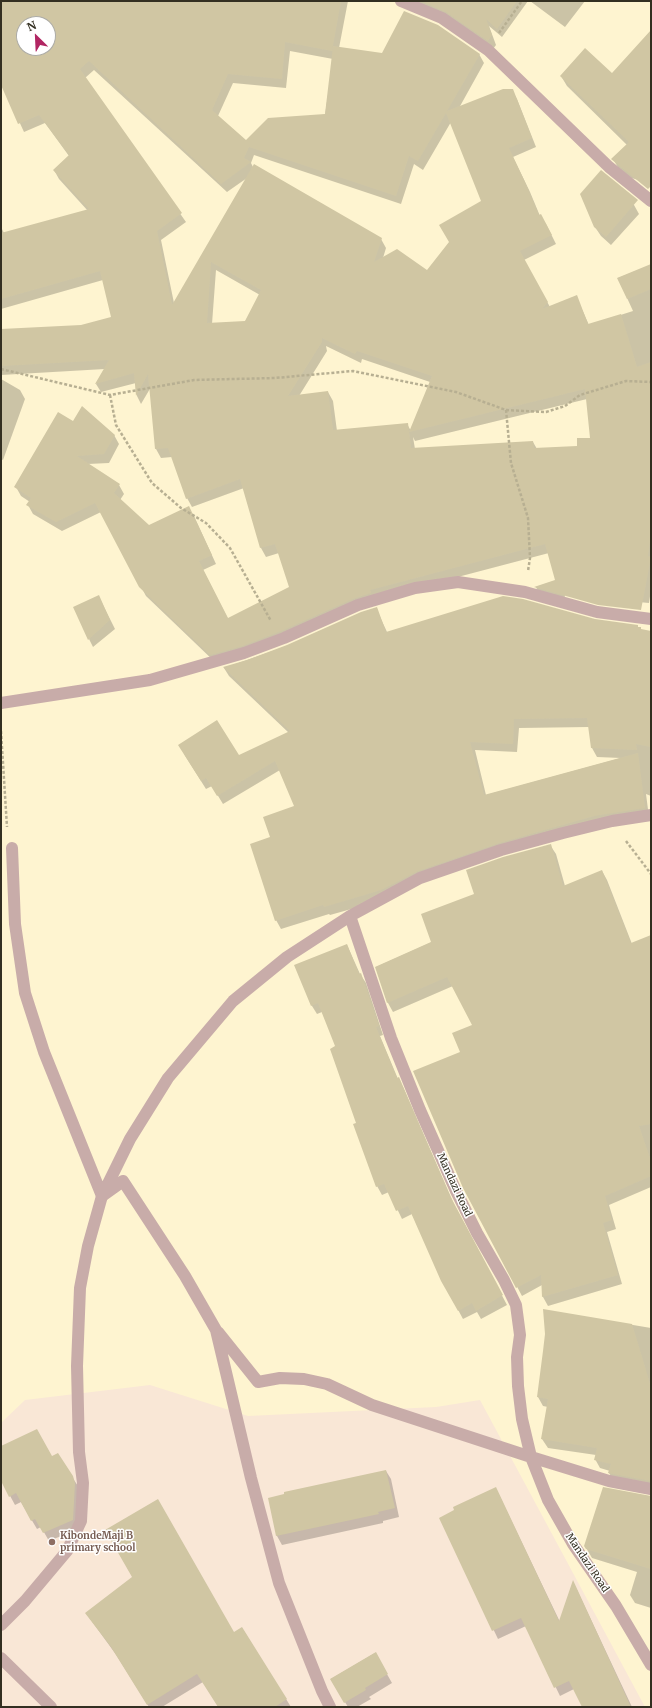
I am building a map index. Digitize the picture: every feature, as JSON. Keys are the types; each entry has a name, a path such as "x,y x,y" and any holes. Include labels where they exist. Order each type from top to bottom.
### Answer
{"street":[{"path":"401,1 442,18 488,50 609,167 651,201"},
{"path":"1,703 150,680 244,652 284,638 358,605 415,588 458,582 525,592 597,612 651,619"},
{"path":"1,1625 38,1586 67,1551 81,1521 82,1483 79,1452 77,1366 80,1288 88,1246 102,1196 130,1139 168,1078 233,1001 287,957 350,916 420,878 501,850 612,821 651,815"},
{"path":"12,848 15,924 25,993 44,1052 102,1196"},
{"name":"Mandazi Road","path":"350,916 391,1038 420,1110 456,1191 516,1305 520,1335 517,1357 518,1386 522,1418 531,1457 548,1500 574,1544 616,1606 651,1665"},
{"path":"102,1196 123,1181 184,1276 216,1330 258,1382 280,1378 304,1379 327,1384 372,1405 531,1457 609,1481 651,1489"},
{"path":"216,1330 251,1478 279,1583 322,1691 330,1707"},
{"path":"1,1658 50,1707"}],"path":[{"path":"488,50 522,1"},
{"path":"1,369 110,395 194,380 275,378 353,371 456,392 506,410 546,412 565,406 580,395 626,381 651,382"},
{"path":"110,395 116,425 152,483 181,508 206,523 230,548 269,618 284,638"},
{"path":"506,410 511,463 528,518 530,558 525,592"},
{"path":"1,732 8,831"},
{"path":"612,821 651,874"}],"shaded area":[{"path":"150,1385 248,1416 436,1407 480,1400 645,1707 1,1707 1,1423 25,1400"}],"building":[{"path":"1,1 341,1 332,51 285,42 282,79 228,74 212,110 246,140 268,118 325,114 333,46 382,53 404,11 438,25 480,54 447,111 503,89 513,89 532,138 509,148 539,215 541,214 552,235 520,251 548,302 542,309 577,295 588,324 621,314 637,367 651,362 651,534 648,556 651,557 641,610 598,605 534,587 555,580 545,544 370,590 371,593 355,598 281,631 242,646 210,655 139,587 95,503 56,522 26,505 31,498 14,487 58,412 73,421 82,406 115,435 104,454 77,456 120,484 114,493 149,525 189,506 212,555 199,561 228,618 289,587 275,544 260,548 240,479 186,499 168,448 155,449 148,374 136,396 134,373 95,384 109,360 1,366 1,329 81,325 111,317 100,271 1,299 1,233 89,209 53,170 69,155 39,115 18,124 1,85","holes":["89,61 221,184 251,162 244,158 249,147 396,196 409,156 418,161 446,113 481,201 439,225 449,242 427,270 397,249 374,262 382,238 254,164 172,305 157,231 182,213 80,69","211,262 261,290 245,321 207,323","322,338 355,354 357,351 432,376 409,432 408,423 333,430 328,391 288,396 322,342","585,389 590,438 577,438 577,446 534,448 533,441 411,448 409,432"]},
{"path":"421,1 517,1 497,29 486,19 492,35 488,41 446,12"},
{"path":"651,30 651,186 648,189 611,159 629,142 560,76 585,48 612,73"},
{"path":"601,170 638,200 606,237 594,227 580,194"},
{"path":"651,264 651,289 627,299 617,278"},
{"path":"99,595 110,620 88,640 73,607"},
{"path":"503,596 523,599 595,619 638,625 641,629 651,631 651,747 636,744 637,750 591,748 587,718 514,719 513,744 470,742 484,795 638,753 645,808 594,816 499,843 418,871 381,890 324,907 323,905 275,921 250,844 270,837 263,817 294,806 275,761 217,796 206,778 201,781 178,745 217,720 239,755 290,731 223,667 287,645 361,612 377,607 386,632"},
{"path":"551,844 563,886 602,870 631,943 651,935 651,1124 639,1126 651,1161 651,1176 605,1196 612,1220 603,1223 618,1275 542,1297 541,1275 516,1288 463,1188 413,1071 460,1052 452,1033 472,1025 447,977 387,1003 375,967 431,942 421,914 474,894 466,870 503,857"},
{"path":"347,944 359,974 361,973 379,1026 376,1027 397,1078 399,1077 449,1194 503,1295 476,1311 472,1303 458,1311 441,1281 408,1206 396,1211 384,1184 376,1187 353,1124 356,1123 330,1049 335,1046 318,1003 311,1006 294,965"},
{"path":"543,1309 632,1324 651,1387 651,1481 608,1473 611,1464 594,1460 597,1448 541,1439 548,1399 537,1397 545,1334"},
{"path":"37,1429 52,1456 58,1453 73,1476 75,1483 73,1520 43,1533 35,1519 31,1521 16,1493 9,1497 1,1481 1,1446"},
{"path":"386,1470 395,1508 378,1512 379,1514 276,1536 268,1498 284,1494 284,1492"},
{"path":"496,1487 559,1621 573,1580 631,1707 582,1707 569,1681 554,1688 521,1618 492,1631 439,1518 454,1510 453,1507"},
{"path":"603,1487 651,1496 651,1569 586,1549 584,1546"},
{"path":"158,1499 234,1632 242,1627 287,1699 275,1707 218,1707 197,1674 147,1705 111,1647 85,1613 132,1577 105,1530"},
{"path":"376,1652 388,1674 365,1688 366,1690 344,1703 330,1679"}],"place":[{"name":"KibondeMaji B primary school","path":"52,1542"}]}
